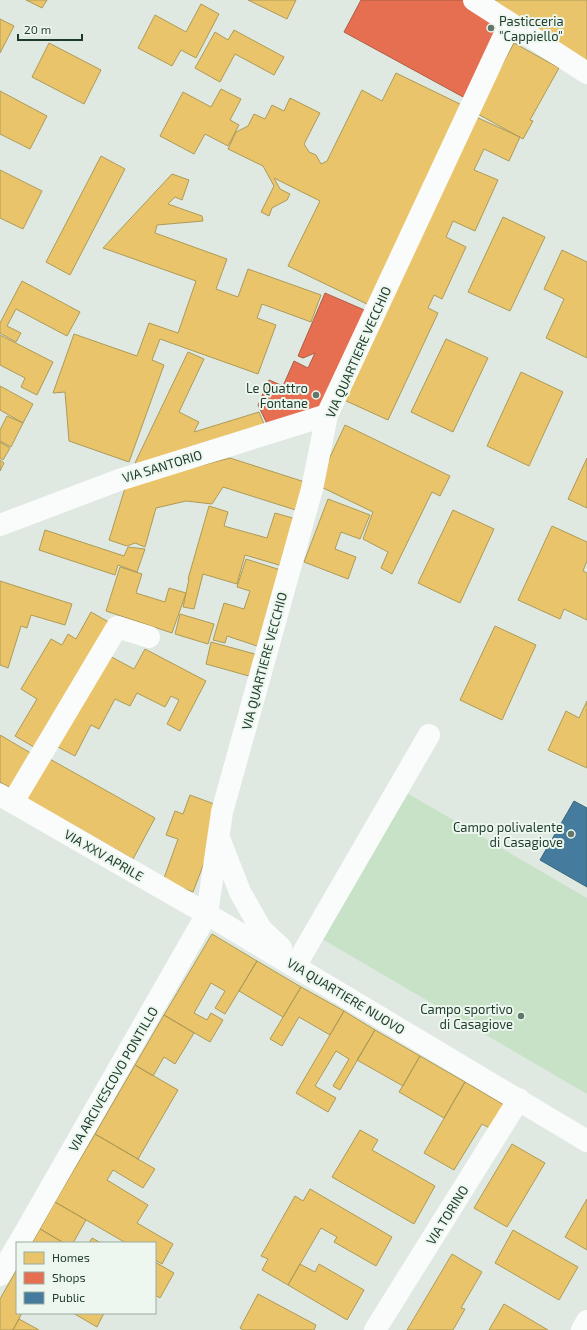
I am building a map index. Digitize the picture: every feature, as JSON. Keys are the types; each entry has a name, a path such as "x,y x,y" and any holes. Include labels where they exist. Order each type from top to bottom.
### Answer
{"street":[{"path":"474,0 587,73"},
{"name":"VIA QUARTIERE VECCHIO","path":"207,914 222,812 312,489 327,416 510,23"},
{"name":"VIA SANTORIO","path":"0,525 118,480 327,416"},
{"path":"7,799 117,627 149,637"},
{"path":"304,969 429,735"},
{"name":"VIA XXV APRILE","path":"7,799 207,914"},
{"name":"VIA QUARTIERE VECCHIO","path":"219,838 240,892 261,929 304,969"},
{"name":"VIA QUARTIERE NUOVO","path":"207,914 304,969 587,1140"},
{"name":"VIA ARCIVESCOVO PONTILLO","path":"20,1242 207,914"},
{"name":"VIA TORINO","path":"375,1330 519,1099"},
{"path":"0,1275 16,1248"},
{"path":"582,1330 587,1321"}],"green space":[{"name":"Campo sportivo di Casagiove","path":"407,793 587,898 587,1094 322,939"}],"building: Homes":[{"path":"26,0 47,0 42,8"},
{"path":"248,0 296,0 287,19"},
{"path":"488,0 587,0 587,66"},
{"path":"201,4 219,14 196,58 181,50 172,66 138,48 155,15 186,32"},
{"path":"0,19 14,26 0,53"},
{"path":"234,30 284,57 274,75 235,54 220,82 195,68 215,32 228,40"},
{"path":"49,43 101,70 84,104 32,77"},
{"path":"514,43 559,68 530,120 533,121 523,139 476,113"},
{"path":"396,73 466,107 369,305 288,266 320,201 274,178 280,189 290,194 287,200 272,208 269,216 261,212 274,186 263,166 228,149 236,132 248,126 254,114 265,119 272,105 284,111 290,98 320,113 304,144 309,152 316,155 321,164 327,161 362,90 382,101"},
{"path":"221,89 241,99 230,120 239,125 228,146 205,134 194,154 160,136 183,92 211,107"},
{"path":"0,91 47,116 30,149 0,134"},
{"path":"476,117 520,137 509,161 484,149 474,170 498,180 475,231 453,221 446,237 466,247 442,299 434,295 428,308 438,313 388,420 344,400"},
{"path":"101,156 125,169 70,275 46,262"},
{"path":"0,170 42,191 23,229 0,218"},
{"path":"172,174 189,180 182,200 175,197 168,204 202,216 203,221 157,225 155,233 227,259 216,289 238,297 248,269 321,295 311,322 262,304 257,318 276,325 258,374 160,339 152,360 164,365 129,462 69,441 65,392 53,393 74,334 137,356 149,323 178,333 196,281 103,248"},
{"path":"503,217 545,237 510,311 468,292"},
{"path":"562,250 587,262 587,358 546,338 564,299 544,289"},
{"path":"22,281 80,312 67,336 16,309 7,326 21,333 16,342 0,333 0,323"},
{"path":"0,335 53,362 37,395 21,387 25,378 0,365"},
{"path":"446,339 488,358 453,432 411,412"},
{"path":"188,352 204,359 179,412 199,422 194,432 259,412 267,431 148,469 135,463"},
{"path":"521,372 563,392 529,466 487,446"},
{"path":"0,386 33,404 23,423 0,410"},
{"path":"7,416 23,423 11,447 0,441 0,430"},
{"path":"345,425 450,476 440,496 432,492 392,574 381,568 388,552 363,539 373,512 317,485"},
{"path":"0,442 10,448 3,460 0,458"},
{"path":"230,458 311,484 302,512 223,487 212,504 186,501 156,508 145,547 135,543 127,546 109,540 126,485"},
{"path":"587,458 587,508 568,499"},
{"path":"0,460 4,463 0,471"},
{"path":"328,499 370,515 360,539 341,532 335,549 356,557 348,579 304,562"},
{"path":"209,506 228,512 224,526 267,538 275,513 303,521 289,568 245,555 237,584 203,574 194,609 183,607 188,579"},
{"path":"453,510 494,529 460,603 418,583"},
{"path":"552,526 587,542 587,561 583,571 587,573 587,620 564,609 560,619 518,600"},
{"path":"45,530 124,556 128,547 145,549 137,572 118,565 115,575 39,550"},
{"path":"246,559 287,572 263,648 227,636 225,643 213,640 224,603 244,609 250,591 237,587"},
{"path":"120,567 142,574 136,593 165,602 169,588 186,593 172,633 106,611"},
{"path":"0,581 72,604 65,625 31,615 27,628 21,626 8,668 0,665"},
{"path":"91,612 112,624 39,750 15,736 37,699 21,689 51,639 62,645 68,634 76,639"},
{"path":"180,614 214,624 208,644 175,634"},
{"path":"495,626 536,645 502,720 460,700"},
{"path":"211,642 262,656 256,678 206,664"},
{"path":"145,649 206,681 180,731 167,724 179,700 171,696 165,707 137,693 130,706 115,699 99,729 91,725 75,756 58,747 106,654 134,669"},
{"path":"587,701 587,768 548,750 566,711 579,718"},
{"path":"0,735 34,755 14,790 0,782"},
{"path":"48,758 155,818 133,859 25,798"},
{"path":"190,795 225,808 193,892 163,881 178,839 166,835 175,811 183,814"},
{"path":"212,934 257,961 225,1014 215,1008 225,991 211,983 194,1013 207,1020 211,1013 223,1020 210,1042 164,1015"},
{"path":"257,961 301,987 283,1017 239,991"},
{"path":"301,987 344,1011 330,1035 299,1017 282,1046 270,1039"},
{"path":"344,1011 375,1030 340,1090 333,1086 349,1059 336,1051 315,1086 336,1098 328,1112 296,1093"},
{"path":"164,1015 194,1033 175,1064 164,1057 153,1076 135,1065"},
{"path":"375,1030 420,1056 403,1086 357,1060"},
{"path":"420,1056 465,1082 444,1118 399,1092"},
{"path":"135,1065 178,1090 138,1159 95,1134"},
{"path":"465,1082 509,1108 495,1131 482,1124 454,1170 424,1153"},
{"path":"360,1130 378,1140 372,1150 435,1186 414,1224 332,1177"},
{"path":"95,1134 155,1169 143,1188 113,1170 107,1180 148,1205 137,1223 173,1244 162,1264 156,1261 156,1242 124,1242 55,1202"},
{"path":"512,1144 545,1163 507,1227 474,1208"},
{"path":"310,1189 392,1237 376,1266 334,1242 337,1237 321,1228 288,1285 262,1270 268,1259 261,1256 295,1196 303,1201"},
{"path":"587,1199 587,1250 565,1237"},
{"path":"55,1202 86,1220 74,1242 62,1242 40,1229"},
{"path":"40,1229 62,1242 33,1242"},
{"path":"513,1230 578,1267 559,1300 495,1263"},
{"path":"92,1238 99,1242 90,1242"},
{"path":"452,1254 482,1272 461,1308 465,1309 453,1330 407,1330"},
{"path":"156,1263 174,1273 160,1298 156,1296"},
{"path":"300,1264 315,1272 319,1264 364,1290 347,1320 288,1285"},
{"path":"16,1271 16,1314 21,1314 13,1330 0,1330 0,1299"},
{"path":"258,1294 316,1325 314,1330 243,1330 240,1328"},
{"path":"504,1304 548,1330 489,1330"},
{"path":"75,1314 104,1314 97,1327"},
{"path":"19,1319 39,1330 13,1330"}],"building: Shops":[{"path":"361,0 466,0 506,23 465,98 344,32"},
{"path":"325,293 369,312 324,410 270,430 258,405 269,380 283,386 294,361 308,368 315,353 303,358 298,356"}],"building: Public":[{"name":"Campo polivalente di Casagiove","path":"574,801 587,808 587,887 540,860"}],"place":[{"name":"Pasticceria \"Cappiello\"","path":"491,28"},
{"name":"Le Quattro Fontane","path":"316,395"},
{"name":"Campo polivalente di Casagiove","path":"571,834"},
{"name":"Campo sportivo di Casagiove","path":"521,1016"}]}
